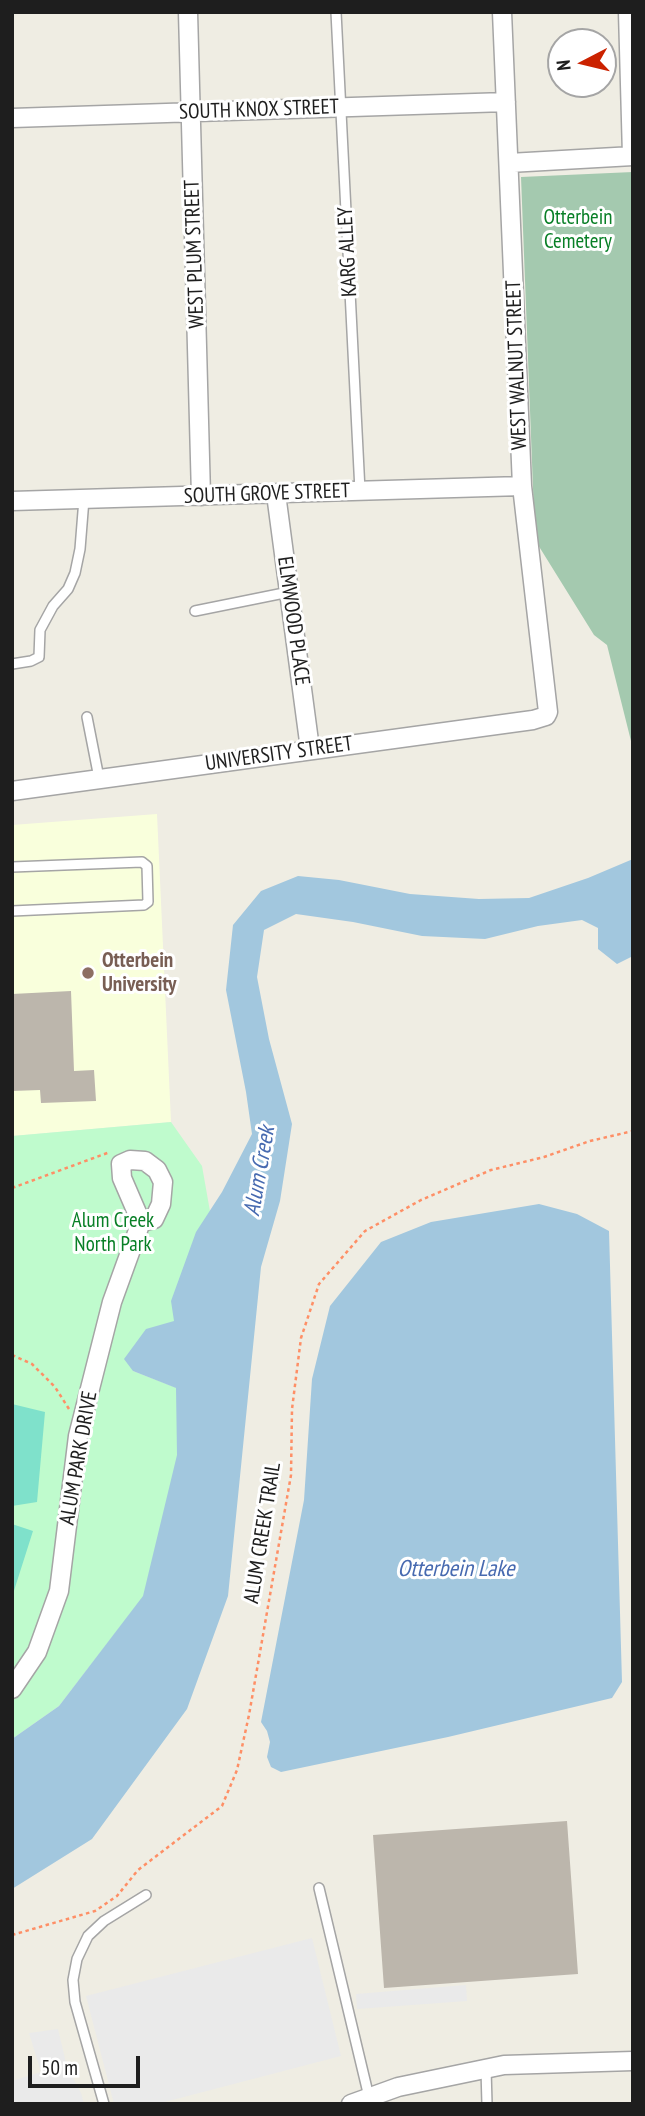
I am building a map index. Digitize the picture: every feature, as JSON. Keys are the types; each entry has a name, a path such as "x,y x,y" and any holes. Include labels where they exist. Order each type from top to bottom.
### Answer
{"street":[{"name":"WEST PLUM STREET","path":"188,12 201,496"},
{"name":"WEST WALNUT STREET","path":"502,12 522,486 549,707 545,716"},
{"path":"509,163 632,156 628,12"},
{"name":"SOUTH KNOX STREET","path":"12,118 506,102"},
{"name":"SOUTH GROVE STREET","path":"12,501 522,486"},
{"name":"ELMWOOD PLACE","path":"276,494 310,749"},
{"name":"UNIVERSITY STREET","path":"12,790 533,720 545,716"},
{"name":"ALUM PARK DRIVE","path":"12,1689 37,1652 59,1591 81,1426 112,1302 141,1222 154,1219 161,1205 163,1182 157,1170 145,1161 130,1160 121,1164"},
{"path":"121,1164 122,1178 141,1222"},
{"path":"351,2104 398,2087 504,2065 633,2061"}],"lane":[{"name":"KARG ALLEY","path":"336,12 360,491"},
{"path":"12,664 39,657 40,631 53,606 68,589 75,573 84,499"},
{"path":"195,611 289,592"},
{"path":"87,717 99,778"},
{"path":"12,867 142,862 146,866 148,902 144,905 12,911"},
{"path":"319,1888 369,2097"},
{"path":"104,2104 75,2002 77,1959 88,1936 104,1921 146,1895"},
{"path":"486,2069 487,2104"}],"path":[{"path":"632,1131 633,1137"},
{"name":"ALUM CREEK TRAIL","path":"12,1935 95,1911 117,1896 138,1870 222,1806 237,1770 249,1716 291,1475 292,1409 301,1338 319,1284 365,1231 421,1200 491,1171 632,1131"},
{"path":"12,1188 111,1152 121,1164"},
{"path":"12,1355 32,1364 55,1387 81,1426"}],"shaded area":[{"name":"Otterbein University","path":"157,814 171,1122 12,1136 12,825"},
{"path":"12,1404 45,1412 37,1502 12,1506"},
{"path":"12,1524 33,1531 12,1597"},
{"path":"312,1938 341,2056 157,2104 114,2104 86,1996"},
{"path":"466,1985 467,2001 357,2009 356,1994"},
{"path":"58,2029 67,2067 84,2104 12,2104 12,2081 41,2072 29,2033"}],"green space":[{"name":"Otterbein Cemetery","path":"633,172 633,749 607,645 594,635 535,540 521,177"},
{"name":"Alum Creek North Park","path":"171,1122 202,1166 223,1285 133,1371 177,1388 178,1455 144,1596 59,1706 12,1739 12,1136"}],"water":[{"name":"Alum Creek","path":"633,859 633,956 617,964 598,949 598,928 582,920 538,926 485,939 422,936 296,914 264,930 257,977 269,1039 292,1124 280,1201 261,1267 228,1596 187,1709 92,1839 12,1889 12,1739 59,1706 143,1596 177,1455 176,1388 133,1371 124,1359 146,1329 174,1321 171,1301 196,1232 222,1192 252,1134 226,990 233,925 261,891 298,876 339,880 410,894 479,899 529,898"},
{"name":"Otterbein Lake","path":"539,1204 577,1214 609,1231 622,1682 612,1698 448,1737 281,1772 271,1767 267,1757 270,1742 261,1722 304,1500 312,1379 330,1306 381,1242 431,1222"}],"building":[{"path":"71,991 74,1071 94,1070 96,1101 41,1103 40,1090 12,1091 12,994"},
{"path":"567,1821 578,1974 384,1988 373,1835"}],"place":[{"name":"Otterbein University","path":"88,973"}]}
